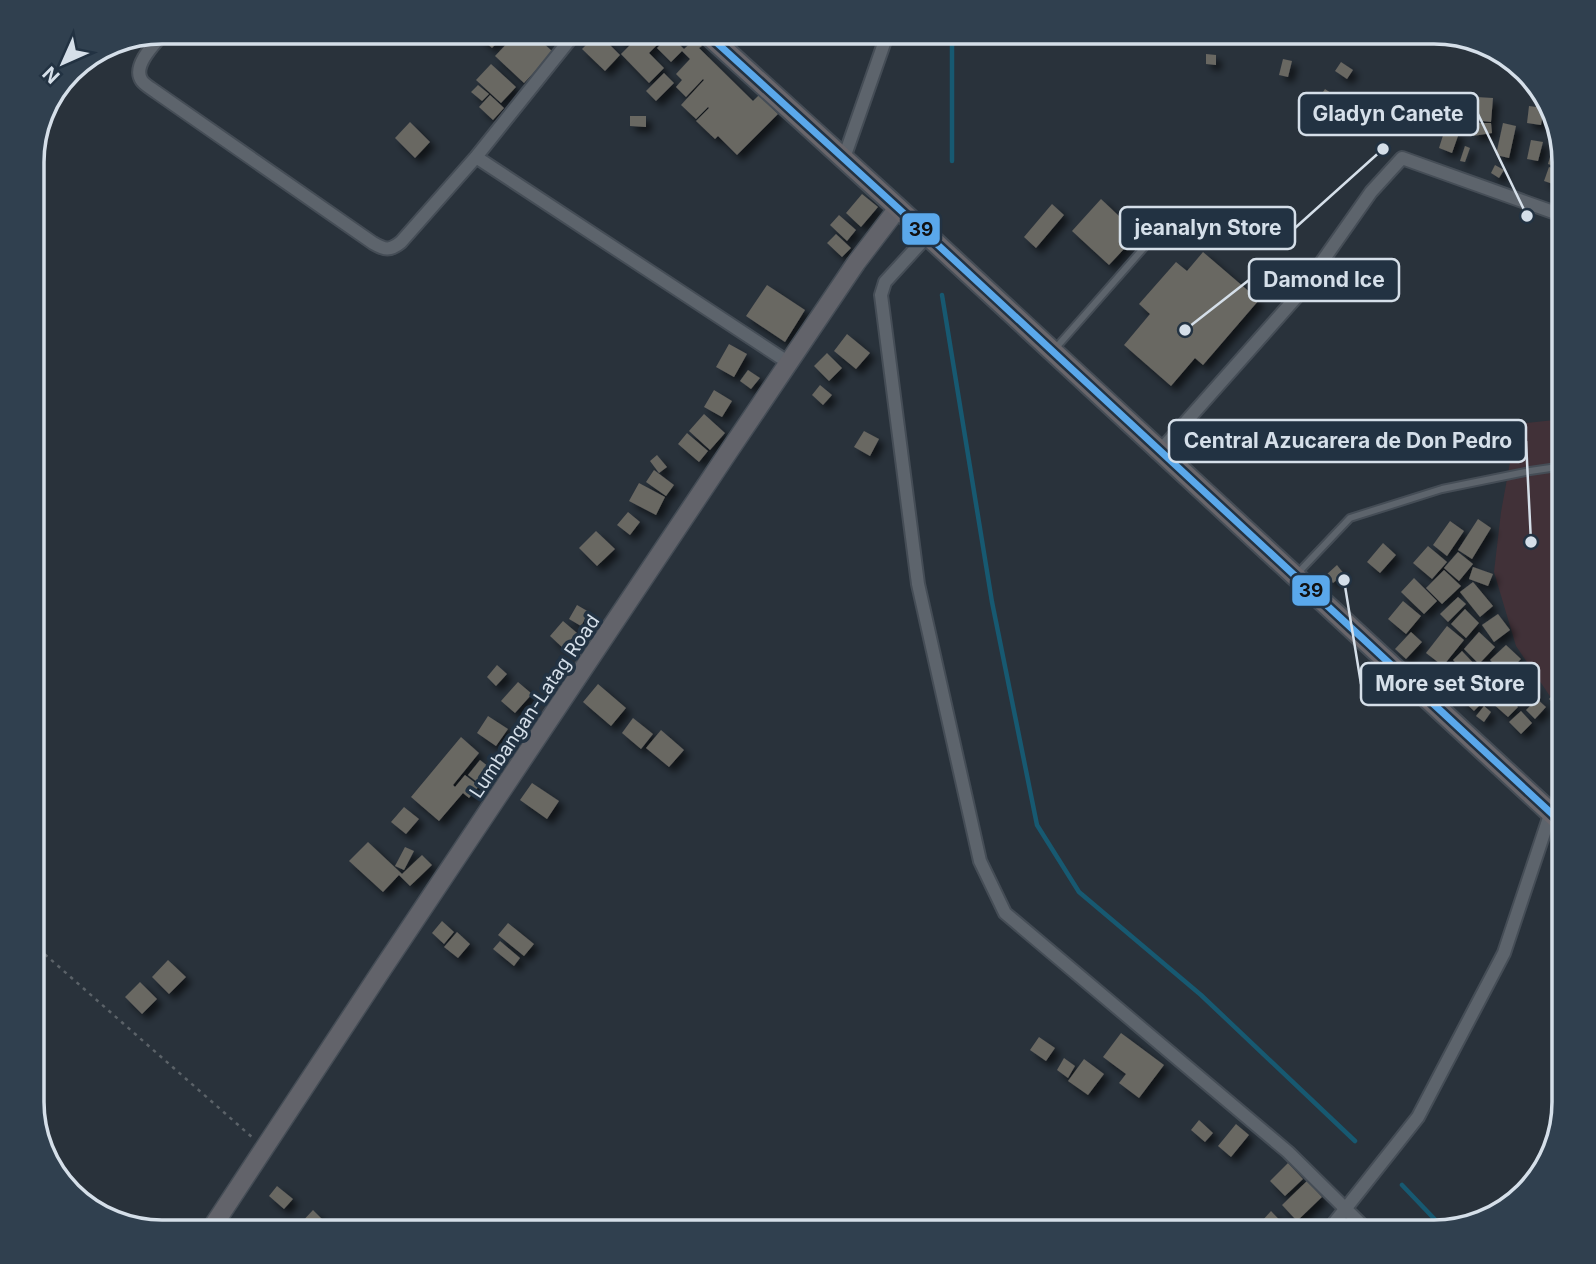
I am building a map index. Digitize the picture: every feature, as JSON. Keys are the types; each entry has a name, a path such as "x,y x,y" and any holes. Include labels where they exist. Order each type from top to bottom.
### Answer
{"main road":[{"path":"718,44 1552,812"}],"street":[{"path":"155,44 140,63 138,71 141,80 379,247 386,249 394,248 401,242 476,157 566,44"},
{"path":"844,158 884,44"},
{"path":"476,157 789,363"},
{"path":"1160,451 1300,293 1371,192 1402,158 1552,212"},
{"name":"Lumbangan-Latag Road","path":"218,1220 856,262 898,208"},
{"path":"928,235 885,282 881,295 918,584 980,861 1005,913 1289,1152 1357,1220"},
{"path":"1337,1220 1418,1117 1504,953 1552,833"}],"lane":[{"path":"1053,352 1163,226"},
{"path":"1295,576 1350,518 1442,489 1552,468"}],"path":[{"path":"44,954 265,1149"}],"shaded area":[{"path":"1552,420 1552,699 1516,646 1494,572 1501,512 1517,424"}],"building":[{"path":"506,44 544,44 553,52 524,83 495,56"},
{"path":"587,44 609,44 620,55 605,71 582,49"},
{"path":"631,44 658,44 649,53 664,68 649,83 621,54"},
{"path":"661,44 679,44 684,49 690,44 700,44 702,46 699,48 753,101 759,95 778,114 737,155 718,136 715,139 696,121 708,107 696,119 681,105 704,80 686,97 676,87 682,80 676,74 690,59 682,51 671,62 657,48"},
{"path":"1206,54 1216,55 1216,65 1206,64"},
{"path":"1283,59 1292,61 1288,77 1279,75"},
{"path":"1341,62 1353,70 1347,79 1335,71"},
{"path":"491,64 516,87 501,103 476,80"},
{"path":"664,73 674,83 656,101 646,91"},
{"path":"478,85 489,94 482,101 471,92"},
{"path":"1325,89 1334,95 1328,103 1319,98"},
{"path":"490,95 504,108 493,120 479,107"},
{"path":"1476,97 1493,98 1491,122 1474,120"},
{"path":"1529,106 1539,107 1543,116 1541,125 1527,123"},
{"path":"630,116 646,116 646,127 630,126"},
{"path":"410,122 430,142 415,158 395,138"},
{"path":"1473,123 1491,123 1492,133 1473,136"},
{"path":"1503,123 1516,126 1509,158 1496,155"},
{"path":"1445,129 1459,133 1452,153 1439,148"},
{"path":"1531,140 1543,142 1538,161 1527,159"},
{"path":"1465,146 1470,148 1465,162 1460,161"},
{"path":"1495,165 1504,170 1499,178 1491,173"},
{"path":"1549,167 1552,168 1552,184 1544,181"},
{"path":"862,194 878,207 861,227 846,213"},
{"path":"1101,199 1138,234 1109,265 1072,231"},
{"path":"1052,204 1064,215 1036,248 1024,237"},
{"path":"839,215 856,230 847,241 830,225"},
{"path":"836,234 851,248 842,257 827,243"},
{"path":"1203,252 1259,300 1203,365 1195,358 1171,386 1124,345 1150,314 1139,304 1176,262 1187,271"},
{"path":"767,285 805,310 785,342 746,316"},
{"path":"847,334 870,353 856,369 834,351"},
{"path":"729,344 747,354 734,377 716,367"},
{"path":"827,353 842,368 829,381 814,366"},
{"path":"748,370 760,378 751,389 740,381"},
{"path":"820,385 832,395 823,405 812,395"},
{"path":"714,390 732,401 722,417 704,407"},
{"path":"704,414 725,433 710,450 689,431"},
{"path":"864,431 879,439 870,456 854,447"},
{"path":"687,433 708,451 699,462 678,444"},
{"path":"657,455 667,467 659,473 650,461"},
{"path":"654,470 674,485 666,496 646,482"},
{"path":"639,483 665,497 656,515 629,501"},
{"path":"628,512 640,522 630,535 617,525"},
{"path":"1478,519 1491,528 1472,559 1458,550"},
{"path":"1450,521 1464,531 1447,556 1433,545"},
{"path":"596,531 615,549 597,566 579,548"},
{"path":"1383,543 1396,555 1380,573 1367,562"},
{"path":"1428,546 1447,562 1432,579 1413,563"},
{"path":"1458,552 1473,564 1459,581 1444,568"},
{"path":"1337,565 1344,574 1333,583 1326,575"},
{"path":"1473,567 1493,574 1488,586 1469,579"},
{"path":"1444,570 1461,586 1442,604 1426,588"},
{"path":"1414,578 1437,601 1424,614 1401,592"},
{"path":"1473,582 1493,606 1480,617 1460,592"},
{"path":"1458,597 1466,604 1448,622 1440,614"},
{"path":"1403,601 1421,616 1406,634 1388,619"},
{"path":"577,605 589,612 581,626 569,619"},
{"path":"1465,609 1479,623 1466,638 1451,624"},
{"path":"1498,614 1510,630 1494,642 1482,625"},
{"path":"563,621 577,633 563,648 550,636"},
{"path":"1447,626 1464,640 1443,666 1426,653"},
{"path":"1411,632 1422,642 1406,659 1395,649"},
{"path":"1479,632 1495,647 1479,664 1464,649"},
{"path":"1506,645 1521,659 1505,675 1490,660"},
{"path":"1462,651 1476,666 1468,675 1453,660"},
{"path":"1485,664 1503,681 1474,711 1456,694"},
{"path":"497,665 507,674 496,686 487,677"},
{"path":"1518,675 1536,691 1524,705 1506,690"},
{"path":"518,682 532,694 515,713 501,701"},
{"path":"598,684 626,708 611,726 583,702"},
{"path":"1501,691 1518,707 1508,717 1491,702"},
{"path":"1537,699 1546,707 1535,719 1526,710"},
{"path":"1484,706 1491,712 1484,722 1476,716"},
{"path":"1521,711 1532,723 1521,734 1509,722"},
{"path":"488,716 508,729 496,746 477,733"},
{"path":"633,718 653,734 641,749 622,733"},
{"path":"661,730 684,750 669,767 646,748"},
{"path":"461,737 479,753 453,785 455,787 465,775 479,786 469,798 463,793 439,821 411,797"},
{"path":"480,760 493,770 481,785 468,775"},
{"path":"532,783 559,801 547,819 520,800"},
{"path":"404,807 419,819 406,834 391,822"},
{"path":"368,842 402,874 422,855 432,865 410,886 399,875 383,892 349,861"},
{"path":"405,847 414,851 404,870 395,866"},
{"path":"442,921 454,932 444,944 432,933"},
{"path":"508,923 534,944 524,956 498,935"},
{"path":"457,932 470,944 458,958 444,947"},
{"path":"500,941 520,958 514,966 493,949"},
{"path":"168,960 186,977 169,994 152,977"},
{"path":"140,982 157,999 142,1014 125,997"},
{"path":"1121,1033 1164,1065 1139,1098 1119,1083 1126,1074 1103,1057"},
{"path":"1039,1037 1055,1048 1046,1061 1030,1050"},
{"path":"1064,1058 1075,1066 1068,1078 1057,1070"},
{"path":"1084,1059 1104,1074 1088,1095 1068,1081"},
{"path":"1199,1120 1213,1133 1205,1142 1191,1130"},
{"path":"1236,1124 1249,1135 1231,1157 1218,1146"},
{"path":"1288,1163 1303,1179 1285,1196 1270,1181"},
{"path":"1307,1181 1322,1197 1298,1220 1282,1205"},
{"path":"277,1186 293,1199 284,1209 269,1196"},
{"path":"313,1210 323,1220 304,1220"},
{"path":"1271,1211 1279,1220 1263,1220"}],"waterway":[{"path":"952,161 953,44"},
{"path":"942,295 992,602 1037,825 1079,892 1201,995 1355,1141"},
{"path":"1402,1185 1435,1220"}],"transit line":[{"name":"39","path":"718,44 1552,814"}],"place":[{"name":"jeanalyn Store","path":"1383,149"},
{"name":"Gladyn Canete","path":"1527,216"},
{"name":"Damond Ice","path":"1185,330"},
{"name":"Central Azucarera de Don Pedro","path":"1531,542"},
{"name":"More set Store","path":"1344,580"}]}
